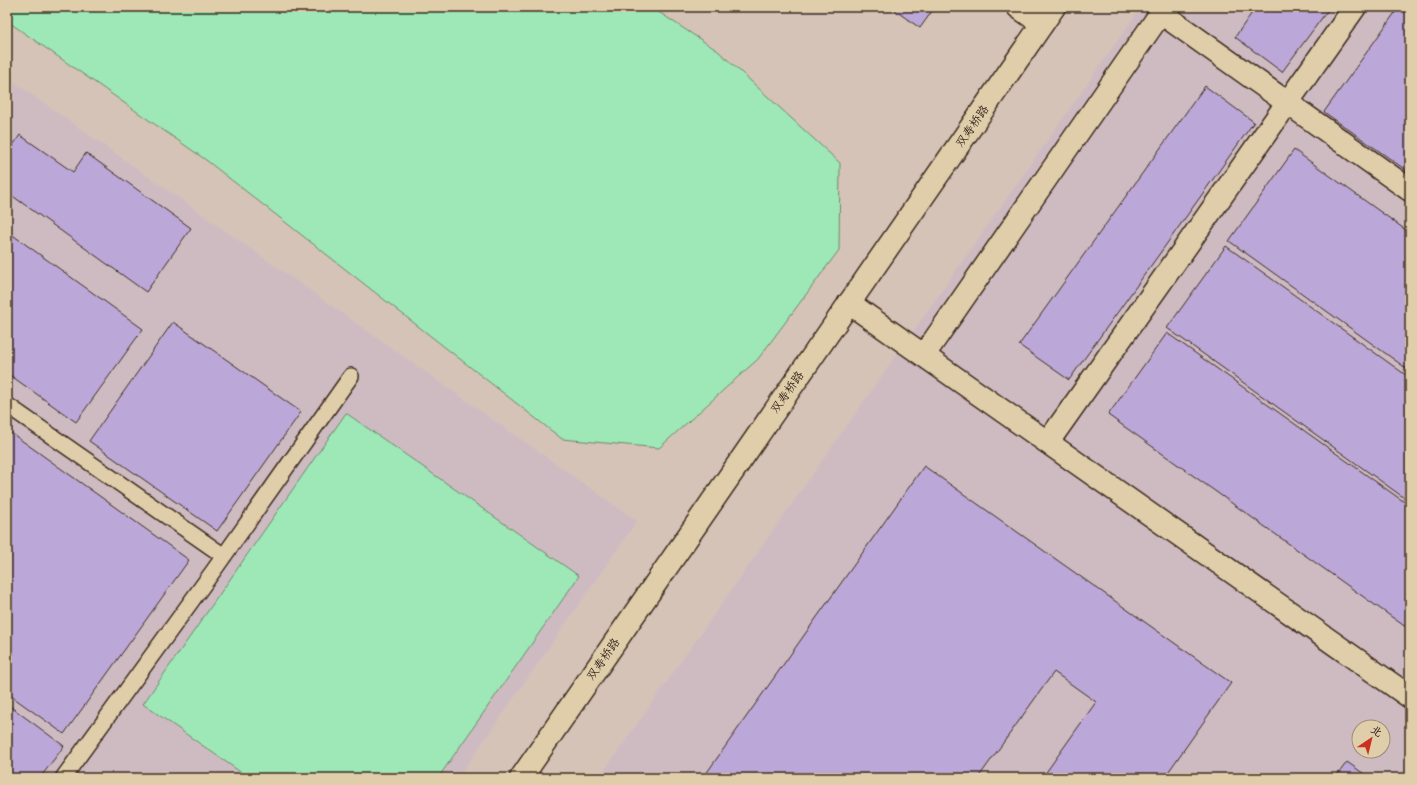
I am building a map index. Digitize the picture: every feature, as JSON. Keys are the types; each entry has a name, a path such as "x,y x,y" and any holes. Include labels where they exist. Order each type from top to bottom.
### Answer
{"street":[{"path":"1018,7 1048,16"},
{"path":"1048,442 1355,7"},
{"path":"924,355 1163,10 1287,103 1410,190"},
{"name":"双寿桥路","path":"521,778 1048,16"},
{"path":"849,303 1410,697"}],"lane":[{"path":"63,778 224,556 351,376"},
{"path":"7,406 224,556"}],"shaded area":[{"path":"1141,7 1410,7 1410,778 599,778"},
{"path":"7,77 637,521 458,778 7,778"}],"green space":[{"path":"7,7 651,7 718,51 840,163 839,250 758,359 659,448 562,439 206,160 7,21"},
{"path":"346,413 579,576 438,778 249,778 143,704"}],"building":[{"path":"890,7 935,7 920,28"},
{"path":"1256,7 1330,7 1282,72 1235,37"},
{"path":"1399,7 1410,14 1410,173 1324,112"},
{"path":"1205,86 1254,122 1069,380 1019,345"},
{"path":"20,135 73,172 86,153 191,228 146,292 7,192 7,154"},
{"path":"1294,150 1410,233 1410,371 1229,241"},
{"path":"7,231 143,329 76,422 7,373"},
{"path":"1226,246 1410,378 1410,502 1167,328"},
{"path":"173,322 301,412 217,531 89,441"},
{"path":"1167,333 1410,506 1410,630 1108,415"},
{"path":"7,430 189,560 64,734 7,693"},
{"path":"924,466 1231,683 1164,778 1042,778 1096,702 1054,672 978,778 703,778"},
{"path":"7,704 64,746 40,778 7,778"},
{"path":"1347,762 1370,778 1335,778"}]}
